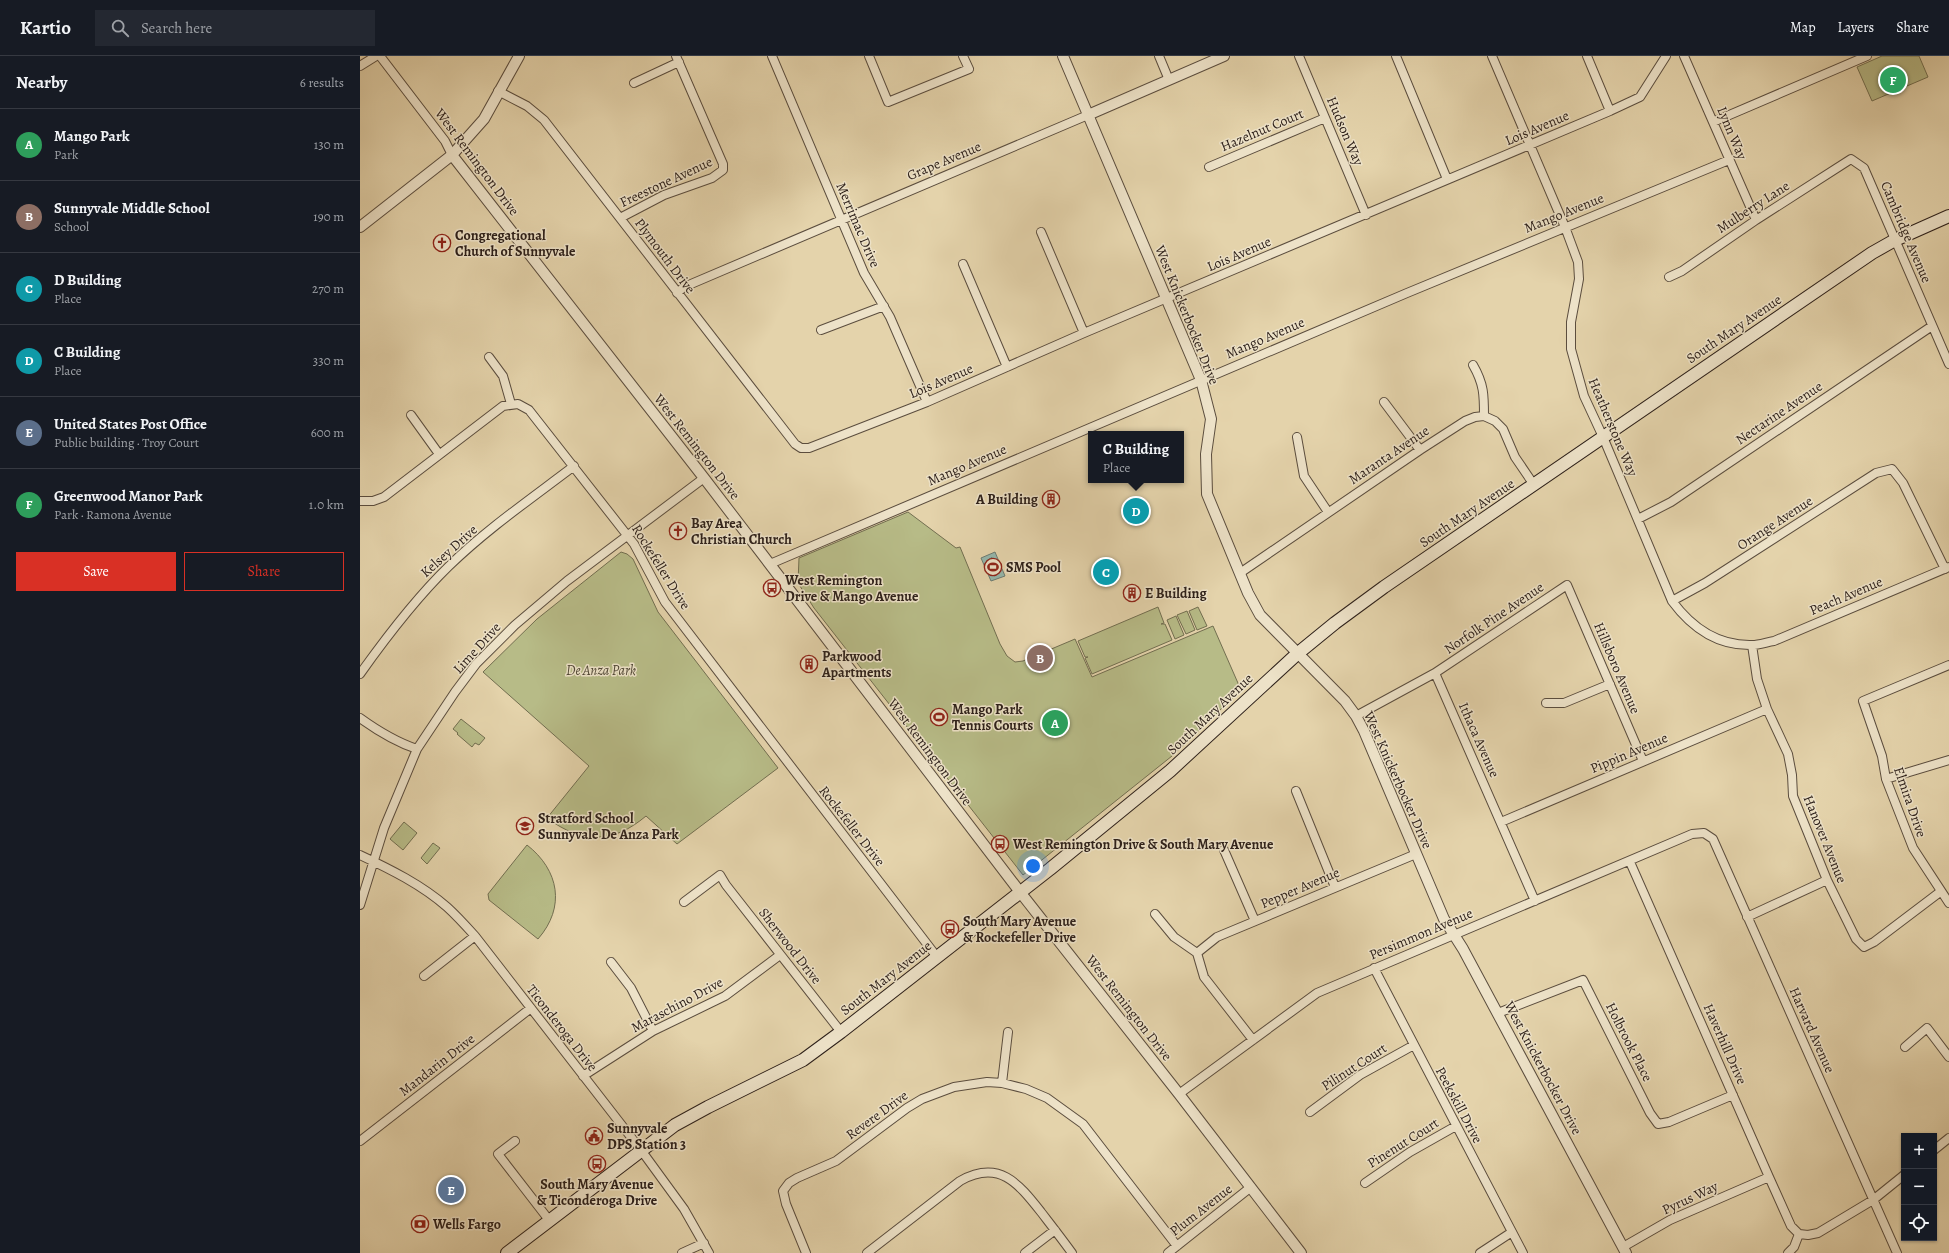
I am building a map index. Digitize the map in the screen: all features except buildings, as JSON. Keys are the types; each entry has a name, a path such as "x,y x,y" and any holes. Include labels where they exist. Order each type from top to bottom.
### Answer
{"main road":[{"name":"South Mary Avenue","path":"507,1253 675,1125 708,1106 803,1060 841,1032 1020,892 1170,771 1297,654 1384,587 1872,253 1895,240 1949,216"}],"street":[{"path":"360,66 376,56"},
{"name":"West Remington Drive","path":"380,56 444,141 452,155 704,478 1020,892 1179,1094 1301,1253"},
{"path":"360,226 452,155 484,118 519,56"},
{"name":"Merrimac Drive","path":"772,56 864,273 884,306 927,402"},
{"path":"868,56 888,102 969,69 963,56"},
{"name":"West Knickerbocker Drive","path":"1063,56 1201,380 1211,419 1206,454 1207,494 1248,594 1260,615 1345,701 1356,716 1364,731 1444,919 1498,1014 1625,1250"},
{"path":"1159,56 1169,80"},
{"name":"Grape Avenue","path":"677,293 684,287 1224,56"},
{"name":"Hudson Way","path":"1299,56 1366,215"},
{"path":"1396,56 1448,179"},
{"name":"Heatherstone Way","path":"1492,56 1565,227 1578,262 1579,279 1571,322 1571,349 1584,396 1603,437 1672,600 1685,618 1700,630 1719,639 1752,645"},
{"path":"1587,56 1610,111"},
{"name":"Lois Avenue","path":"801,448 808,448 927,402 1084,333 1610,111 1640,97 1666,56"},
{"name":"Lynn Way","path":"1684,56 1756,220"},
{"path":"1713,122 1867,56"},
{"path":"634,83 678,59"},
{"name":"Freestone Avenue","path":"620,218 664,195 712,178 723,170 723,164 678,59"},
{"name":"Plymouth Drive","path":"498,91 527,106 544,120 794,444 801,448"},
{"name":"Hazelnut Court","path":"1209,167 1326,118"},
{"name":"Mulberry Lane","path":"1669,277 1682,271 1756,220 1852,159"},
{"name":"Cambridge Avenue","path":"1852,159 1864,168 1949,364"},
{"name":"Mango Avenue","path":"770,564 1201,380 1565,227 1729,160"},
{"path":"1041,232 1084,333"},
{"path":"963,264 1007,367"},
{"path":"821,330 884,306"},
{"name":"Nectarine Avenue","path":"1638,519 1671,502 1932,326"},
{"path":"360,502 384,497 495,410 510,404 503,376 490,357"},
{"path":"1473,365 1481,378 1484,389 1484,416 1495,421 1503,429 1515,457 1534,485"},
{"path":"1384,402 1420,450"},
{"name":"Rockefeller Drive","path":"510,404 518,404 529,410 574,466 628,536 646,565 665,602 937,957"},
{"path":"411,416 439,454"},
{"name":"Maranta Avenue","path":"1240,573 1328,512 1465,421 1484,416"},
{"path":"1297,437 1304,476 1328,512"},
{"name":"Kelsey Drive","path":"360,674 390,631 449,566 473,545 574,466"},
{"name":"Orange Avenue","path":"1672,600 1705,583 1876,473 1892,469 1903,483 1947,568"},
{"name":"Lime Drive","path":"360,905 387,821 417,749 455,692 481,659 515,626 566,581 704,478"},
{"name":"Peach Avenue","path":"1752,645 1774,641 1947,568"},
{"name":"Norfolk Pine Avenue","path":"1435,673 1567,585"},
{"name":"Hillsboro Avenue","path":"1567,585 1643,761"},
{"name":"Hanover Avenue","path":"1752,645 1757,679 1767,709 1788,754 1792,774 1793,796 1827,880 1856,939 1864,947 1874,942 1940,892"},
{"name":"Elmira Drive","path":"1949,665 1863,701 1882,756 1886,779 1913,848 1940,892 1949,903"},
{"path":"1356,716 1435,673"},
{"name":"Ithaca Avenue","path":"1435,673 1535,901"},
{"path":"1546,703 1564,703 1610,684"},
{"name":"Pippin Avenue","path":"1501,822 1767,709"},
{"path":"360,718 376,730 396,741 417,749"},
{"path":"1886,779 1949,760"},
{"path":"1296,791 1335,887"},
{"name":"Harvard Avenue","path":"1692,834 1704,833 1713,839 1897,1253"},
{"name":"Persimmon Avenue","path":"1179,1094 1316,993 1453,934 1630,862 1692,834"},
{"path":"1224,850 1255,921"},
{"name":"Pepper Avenue","path":"1197,953 1217,937 1416,854"},
{"name":"Ticonderoga Drive","path":"360,855 402,876 437,899 455,914 475,936 641,1150 684,1209 709,1253"},
{"name":"Haverhill Drive","path":"1630,862 1791,1226 1799,1234"},
{"name":"Sherwood Drive","path":"684,902 720,875 726,885 841,1032"},
{"path":"1747,917 1827,880"},
{"path":"1155,914 1174,937 1197,953 1204,977 1253,1040"},
{"path":"424,976 475,936"},
{"name":"Maraschino Drive","path":"583,1076 653,1031 725,996 780,955"},
{"path":"611,962 630,988 653,1031"},
{"name":"Peekskill Drive","path":"1374,968 1523,1253"},
{"name":"Holbrook Place","path":"1498,1014 1583,980 1650,1113 1658,1124 1669,1122 1733,1095"},
{"name":"Mandarin Drive","path":"360,1141 531,1008"},
{"path":"1905,1047 1927,1028 1949,1057"},
{"path":"1002,1083 1008,1032"},
{"name":"Pilinut Court","path":"1310,1112 1360,1075 1414,1046"},
{"name":"Revere Drive","path":"806,1253 786,1204 783,1191 789,1183 836,1161 906,1108 922,1099 954,1087 987,1082 1002,1083 1026,1089 1047,1098 1083,1124 1177,1246"},
{"name":"Pinenut Court","path":"1365,1183 1410,1152 1456,1126"},
{"path":"1937,1148 1949,1138"},
{"path":"515,1141 498,1154 549,1220"},
{"path":"867,1253 960,1180 979,1173 988,1172 1004,1175 1017,1183 1072,1253"},
{"name":"Pyrus Way","path":"1625,1250 1670,1220 1769,1176"},
{"path":"1788,1253 1794,1246 1799,1234 1808,1235 1818,1233 1873,1200 1901,1177"},
{"name":"Plum Avenue","path":"1168,1253 1251,1187"},
{"path":"1025,1253 1055,1230"},
{"path":"1480,1253 1512,1232"},
{"path":"682,1253 704,1243"}],"green space":[{"path":"1882,56 1919,56 1928,77 1872,101 1857,67"},
{"path":"908,512 956,548 960,547 1000,644 1007,656 1015,662 1023,661 1075,639 1092,677 1213,626 1241,690 1172,756 1023,875 814,608 798,583 799,558"},
{"name":"De Anza Park","path":"621,552 627,554 633,559 658,612 778,768 677,844 646,816 622,832 609,836 597,837 573,833 560,827 547,818 589,766 483,672 537,619"},
{"path":"1158,607 1164,623 1161,624 1165,624 1172,640 1092,674 1085,658 1088,657 1085,657 1078,641"},
{"path":"1198,607 1207,626 1197,630 1189,611"},
{"path":"1187,611 1195,630 1186,634 1177,615"},
{"path":"1176,616 1184,635 1175,639 1167,620"},
{"path":"461,719 485,738 479,745 475,743 472,747 453,729"},
{"path":"404,822 417,833 403,850 390,839"},
{"path":"433,843 440,848 427,864 421,858"},
{"path":"527,845 538,855 546,866 552,877 555,889 553,914 547,927 538,939 489,900 488,894"}],"water":[{"name":"SMS Pool","path":"995,552 1005,576 991,581 981,558"}],"place":[{"name":"Greenwood Manor Park","path":"1893,80"},
{"name":"Congregational Church of Sunnyvale","path":"442,243"},
{"name":"A Building","path":"1051,499"},
{"name":"C Building","path":"1136,511"},
{"name":"Bay Area Christian Church","path":"678,531"},
{"name":"SMS Pool","path":"993,567"},
{"name":"D Building","path":"1106,572"},
{"name":"West Remington Drive & Mango Avenue","path":"772,588"},
{"name":"E Building","path":"1132,593"},
{"name":"Sunnyvale Middle School","path":"1040,658"},
{"name":"Parkwood Apartments","path":"809,664"},
{"name":"Mango Park Tennis Courts","path":"939,717"},
{"name":"Mango Park","path":"1055,723"},
{"name":"Stratford School Sunnyvale De Anza Park","path":"525,826"},
{"name":"West Remington Drive & South Mary Avenue","path":"1000,844"},
{"name":"South Mary Avenue & Rockefeller Drive","path":"950,929"},
{"name":"Sunnyvale DPS Station 3","path":"594,1136"},
{"name":"South Mary Avenue & Ticonderoga Drive","path":"597,1164"},
{"name":"United States Post Office","path":"451,1190"},
{"name":"Wells Fargo","path":"420,1224"}]}
